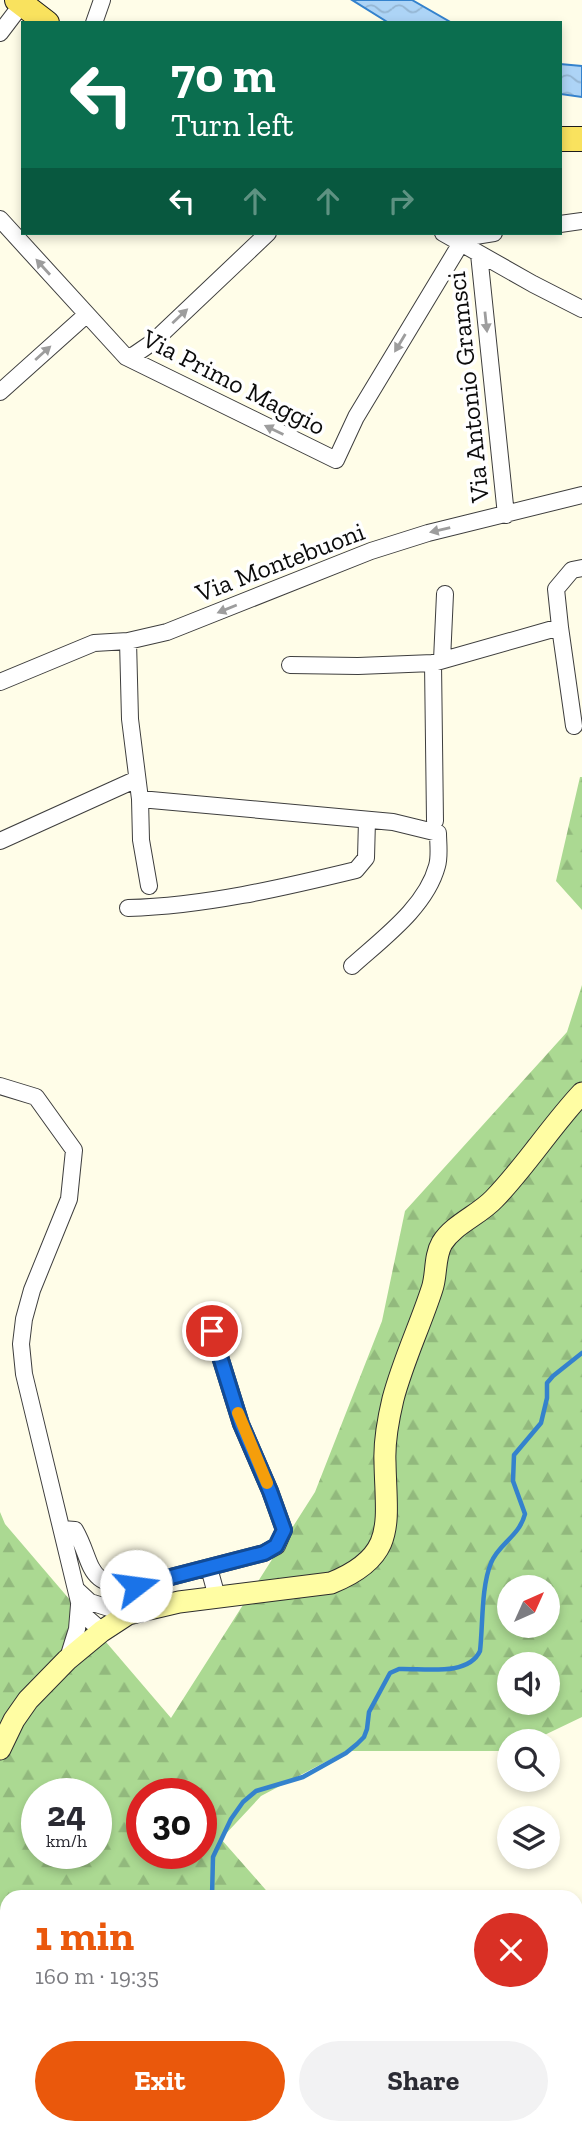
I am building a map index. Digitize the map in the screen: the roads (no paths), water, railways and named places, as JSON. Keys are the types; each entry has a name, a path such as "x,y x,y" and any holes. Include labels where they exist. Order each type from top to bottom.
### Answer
{"main road":[{"path":"19,2 44,21"},
{"path":"562,139 582,139"},
{"path":"0,1749 14,1720 28,1700 67,1660 128,1614 179,1602 331,1583 354,1574 369,1560 380,1547 387,1526 384,1461 386,1430 401,1372 433,1287 438,1253 449,1235 495,1198 562,1113 582,1093"}],"street":[{"path":"95,21 102,0"},
{"path":"0,33 19,2"},
{"name":"Via Primo Maggio","path":"0,219 126,357 336,460 356,417 461,243"},
{"path":"562,224 582,221"},
{"path":"126,357 142,350 153,341 266,235"},
{"path":"447,235 582,309"},
{"path":"461,243 470,237 482,235"},
{"name":"Via Antonio Gramsci","path":"479,254 506,515"},
{"path":"0,392 86,315"},
{"name":"Via Montebuoni","path":"1,679 94,643 128,641 167,632 372,551 428,533 582,495"},
{"path":"573,726 556,589 572,570 582,568"},
{"path":"435,821 437,662 445,594"},
{"path":"290,665 358,666 437,662 560,627"},
{"path":"128,641 130,719 140,799 141,840 149,886"},
{"path":"0,841 137,779"},
{"path":"140,799 393,822 438,833 438,863 429,889 352,967"},
{"path":"128,908 165,907 258,892 356,870 366,858 367,820"},
{"path":"0,1086 36,1097 74,1150 69,1199 32,1290 23,1319 21,1344 24,1374 62,1529 82,1598 100,1621 102,1631"},
{"path":"62,1529 75,1531 88,1565 97,1576 121,1587 136,1586 264,1553 276,1546 284,1530 241,1424 212,1331"},
{"path":"209,1567 218,1597"},
{"path":"82,1598 128,1614"},
{"path":"67,1660 77,1629 82,1598"}],"water":[{"path":"352,0 412,0 449,21 386,21"},
{"path":"562,64 582,66 582,97 562,94"}],"waterway":[{"path":"212,1890 213,1857 231,1819 243,1802 256,1791 303,1777 357,1744 364,1737 369,1712 390,1673 399,1669 455,1668 466,1665 480,1651 484,1595 491,1563 518,1529 525,1514 513,1481 514,1455 541,1423 547,1398 547,1383 582,1353"}]}
